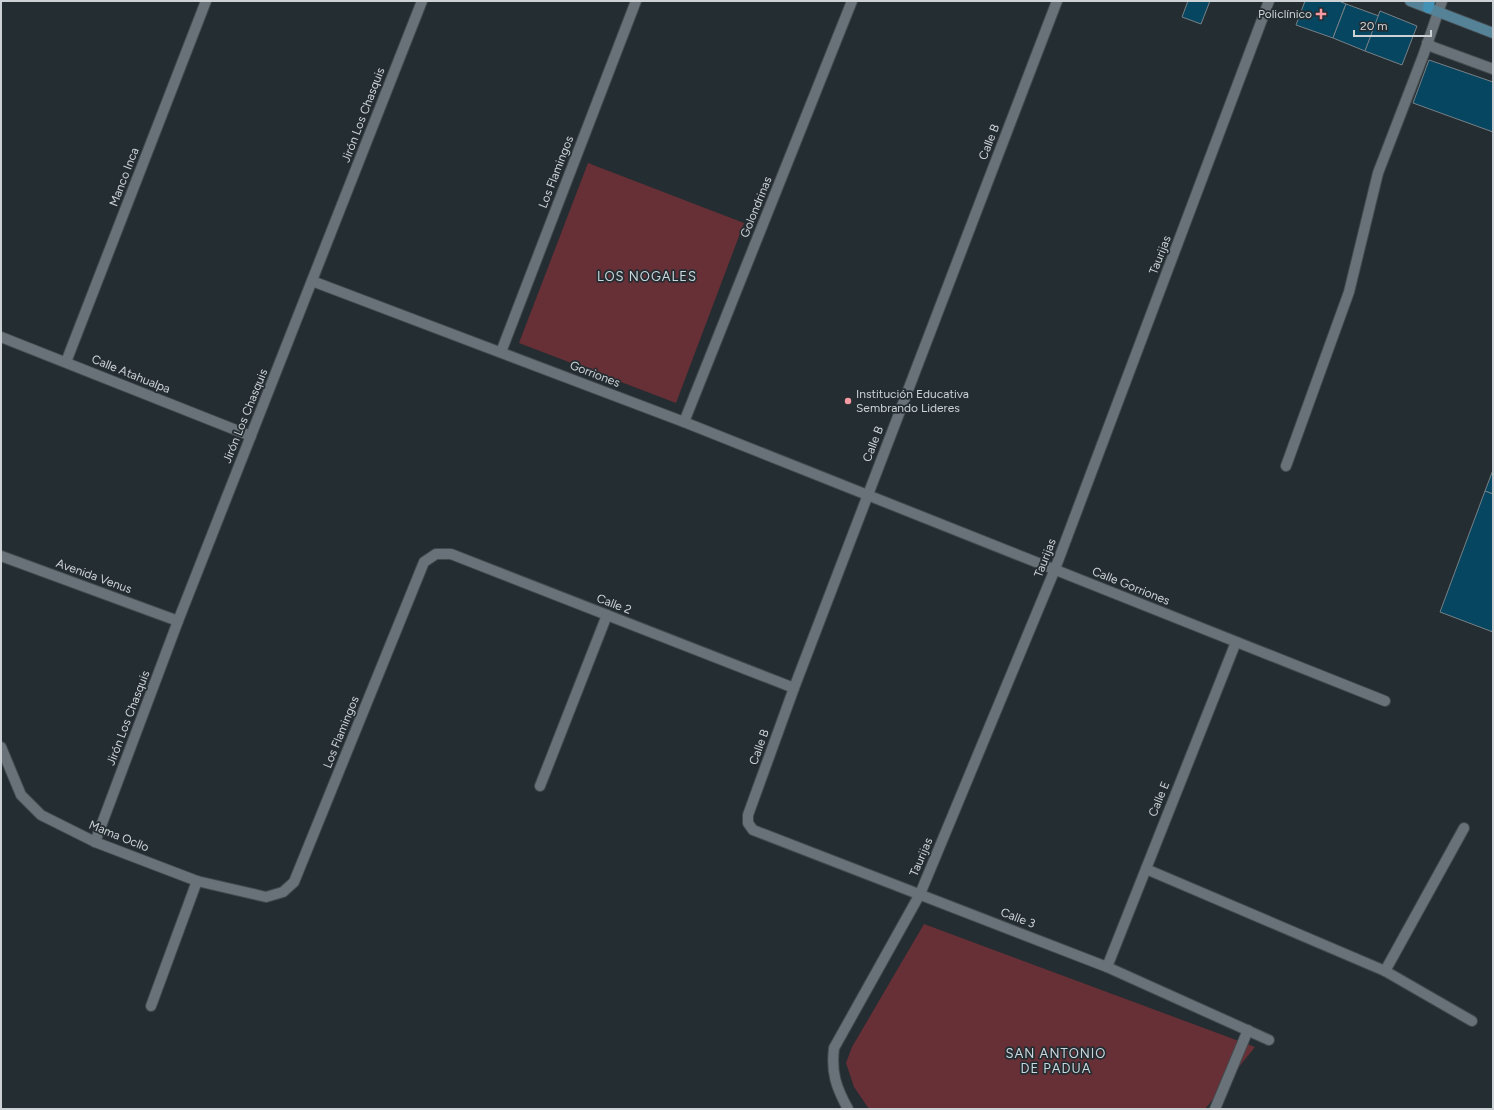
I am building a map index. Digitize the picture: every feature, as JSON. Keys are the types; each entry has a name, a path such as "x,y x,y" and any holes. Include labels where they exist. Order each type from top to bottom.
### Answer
{"main road":[{"path":"1410,1 1429,4 1439,11 1493,33"}],"street":[{"name":"Manco Inca","path":"66,362 206,1"},
{"name":"Jirón Los Chasquis","path":"95,842 178,621 422,1"},
{"name":"Los Flamingos","path":"501,352 636,1"},
{"name":"Golondrinas","path":"684,422 852,1"},
{"name":"Calle B","path":"753,830 748,823 748,815 794,688 1057,1"},
{"name":"Taurijas","path":"848,1109 838,1090 832,1065 834,1048 920,894 1055,569 1269,1"},
{"path":"1286,466 1349,292 1378,173 1442,1"},
{"path":"1427,43 1433,47 1493,69"},
{"name":"Gorriones","path":"312,281 684,422 867,494"},
{"name":"Calle Atahualpa","path":"1,337 251,436"},
{"name":"Calle Gorriones","path":"867,494 1385,702"},
{"name":"Calle 2","path":"424,562 436,554 452,554 794,688"},
{"name":"Avenida Venus","path":"1,556 178,621"},
{"name":"Los Flamingos","path":"266,897 283,892 294,882 424,562"},
{"path":"540,786 607,615"},
{"name":"Calle E","path":"1107,966 1236,642"},
{"name":"Mama Ocllo","path":"1,747 21,795 41,815 95,842 197,881 266,897"},
{"path":"1385,971 1464,828"},
{"name":"Calle 3","path":"753,830 1107,966 1269,1040"},
{"path":"1146,868 1385,971 1472,1021"},
{"path":"151,1006 197,881"},
{"path":"1215,1109 1248,1030"}],"shaded area":[{"path":"588,163 744,223 676,403 519,343"},
{"path":"924,924 1255,1047 1205,1109 869,1109 854,1087 846,1063 852,1047"}],"building":[{"path":"1188,1 1210,1 1201,24 1182,17"},
{"name":"Policlínico","path":"1305,1 1339,1 1346,4 1333,38 1296,25"},
{"path":"1346,4 1379,16 1365,51 1333,38"},
{"path":"1380,11 1417,26 1402,65 1365,51"},
{"path":"1429,60 1493,82 1493,132 1413,103"},
{"path":"1493,470 1493,494 1485,491"},
{"path":"1485,491 1493,494 1493,632 1440,612"}],"place":[{"name":"Policlínico","path":"1321,14"},
{"name":"Institución Educativa Sembrando Lideres","path":"848,401"}],"district":[{"name":"LOS NOGALES","path":"647,276"},
{"name":"SAN ANTONIO DE PADUA","path":"1056,1060"}]}
